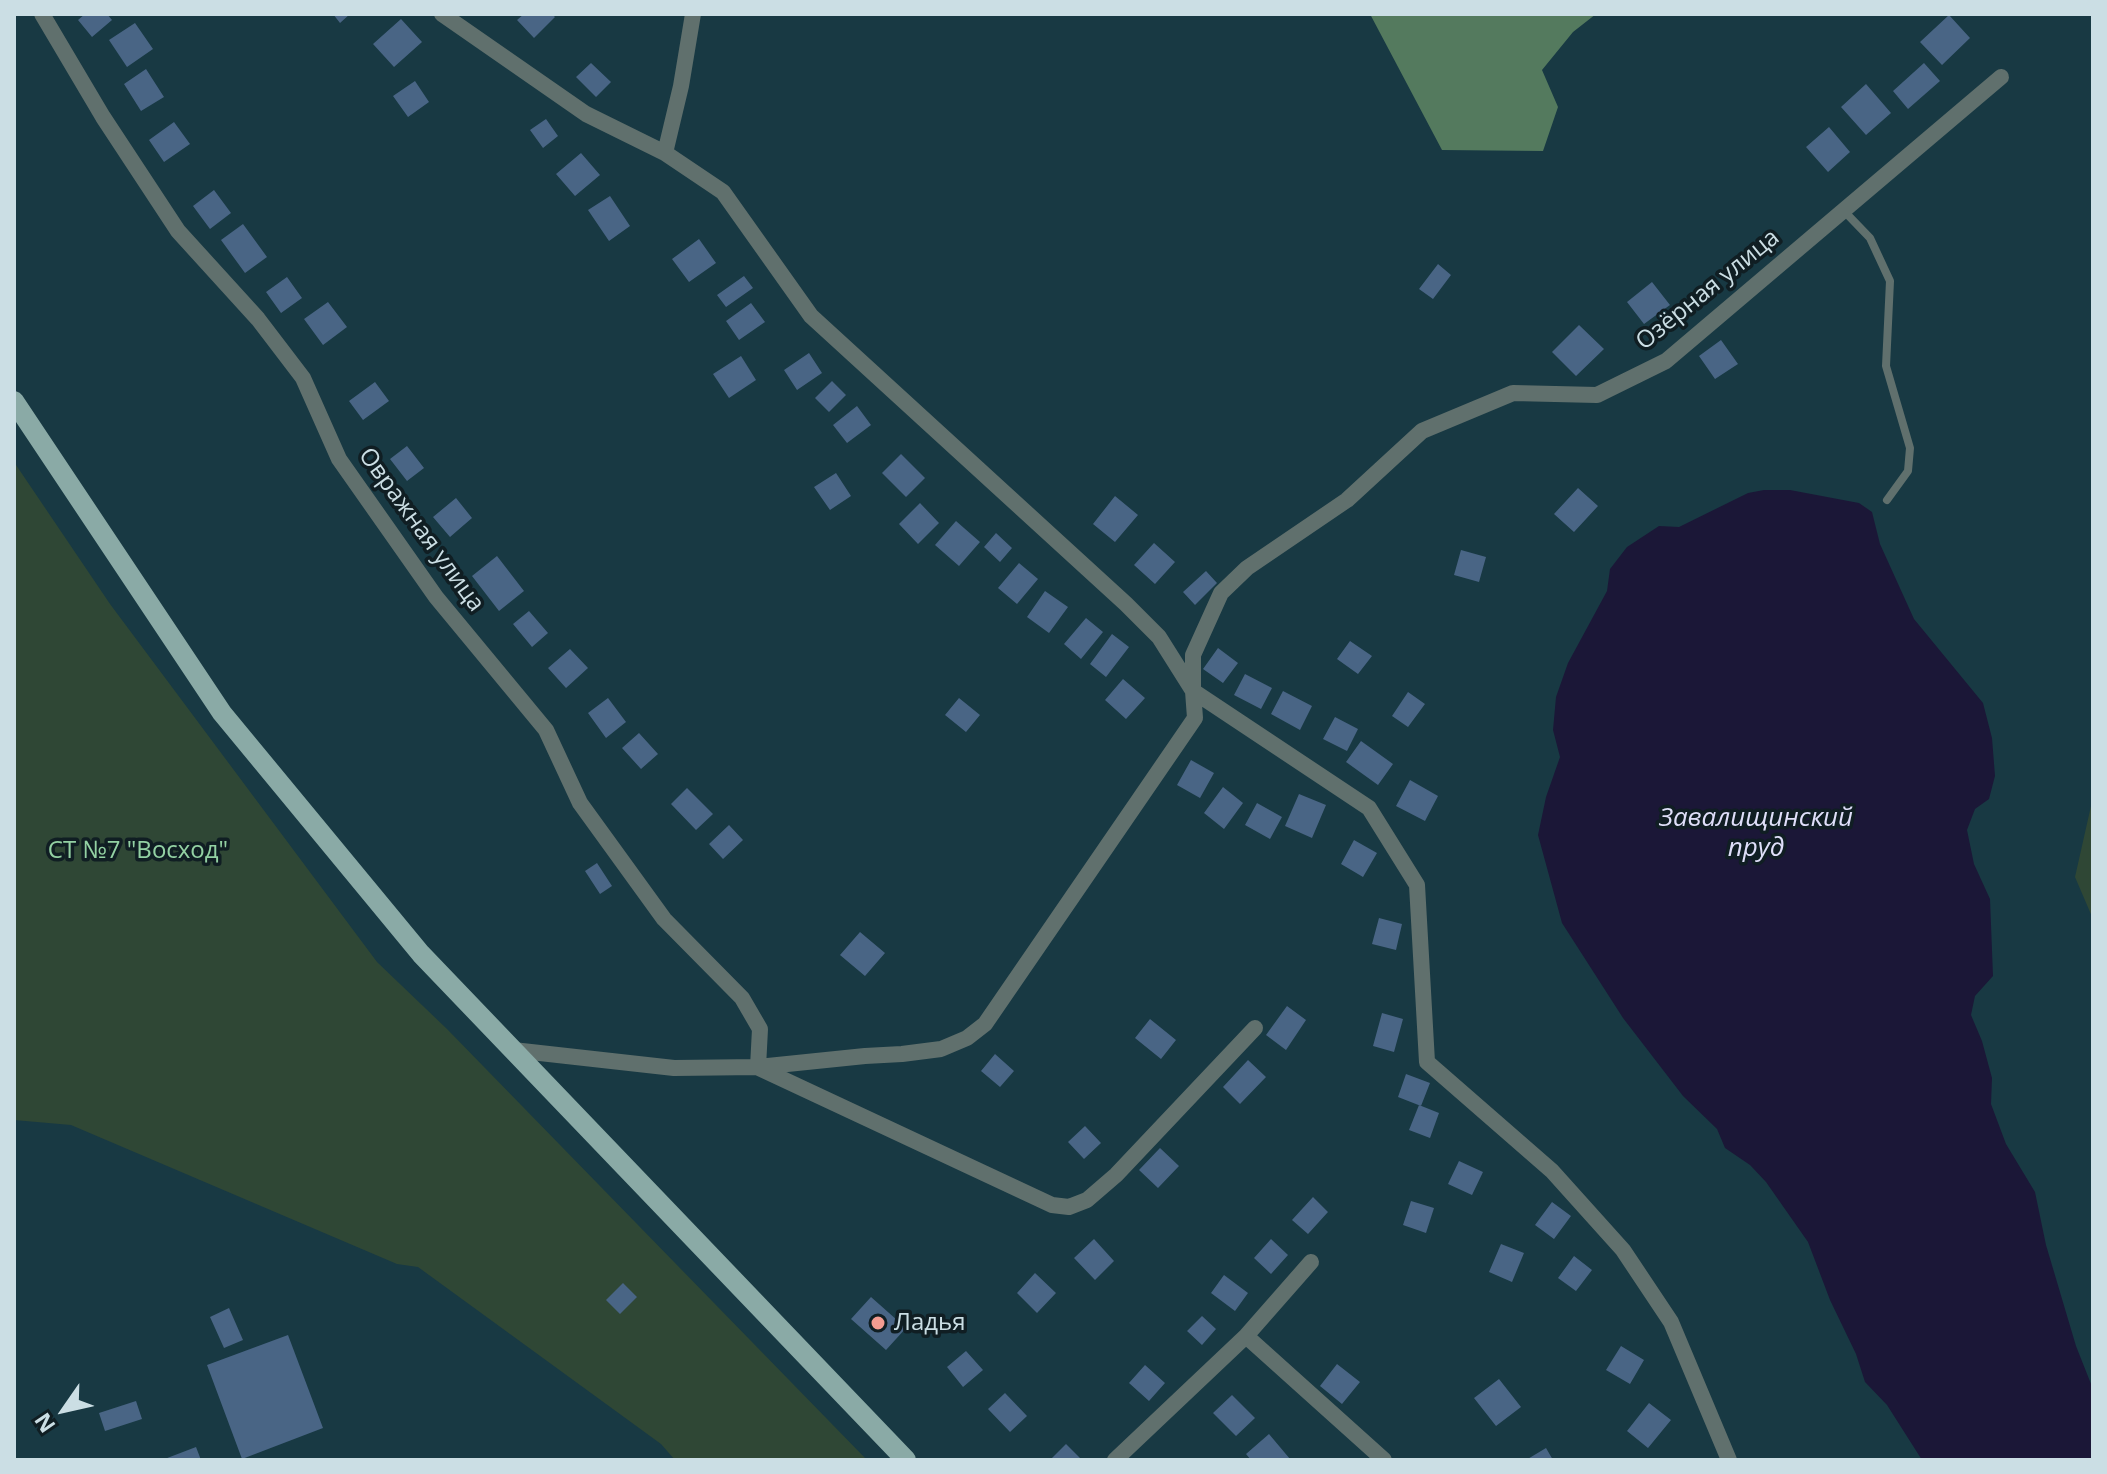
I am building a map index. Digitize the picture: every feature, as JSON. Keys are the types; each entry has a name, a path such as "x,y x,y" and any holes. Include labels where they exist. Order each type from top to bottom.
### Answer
{"main road":[{"path":"14,401 222,713 421,954 906,1460"}],"street":[{"name":"Овражная улица","path":"42,14 103,117 178,231 258,319 303,378 339,459 436,597 546,730 580,803 664,919 742,998 760,1029 758,1067"},
{"path":"442,14 586,114 665,153 723,192 811,316 1126,604 1159,637 1193,691 1369,808 1417,885 1427,1062 1552,1171 1623,1250 1671,1322 1729,1460"},
{"path":"665,153 681,86 693,14"},
{"name":"Озёрная улица","path":"513,1050 674,1068 758,1067 941,1049 967,1038 985,1024 1195,718 1193,655 1221,593 1247,568 1347,500 1422,431 1513,393 1597,395 1666,361 2001,77"},
{"path":"758,1067 1052,1205 1069,1207 1087,1200 1116,1175 1255,1028"},
{"path":"1115,1460 1246,1336 1311,1262"},
{"path":"1246,1336 1384,1460"}],"lane":[{"path":"1843,211 1870,238 1890,281 1886,366 1910,448 1908,471 1887,500"}],"green space":[{"path":"1370,14 1596,14 1573,32 1542,70 1558,107 1543,151 1442,150"},
{"name":"СТ №7 \"Восход\"","path":"14,462 110,604 377,962 447,1029 867,1460 675,1460 661,1444 418,1267 397,1264 71,1125 14,1120"},
{"path":"2093,797 2093,919 2075,877"}],"water":[{"name":"Завалищинский пруд","path":"1790,490 1859,503 1872,512 1880,544 1914,619 1983,703 1992,738 1995,776 1989,799 1975,809 1967,830 1974,864 1990,899 1993,976 1975,996 1971,1015 1992,1078 1991,1104 2006,1144 2035,1192 2046,1245 2076,1346 2093,1389 2093,1460 1922,1460 1887,1405 1865,1382 1808,1242 1766,1182 1750,1165 1725,1148 1717,1129 1683,1096 1623,1018 1562,923 1538,835 1546,797 1560,757 1553,730 1556,697 1568,663 1607,591 1610,569 1627,547 1659,526 1679,527 1748,493"}],"building":[{"path":"85,14 107,14 112,20 92,37 78,20"},
{"path":"333,14 350,14 340,23"},
{"path":"524,14 552,14 555,17 534,38 517,20"},
{"path":"1949,15 1970,38 1942,65 1920,42"},
{"path":"401,19 422,42 394,67 373,44"},
{"path":"135,23 153,49 127,67 109,40"},
{"path":"591,63 611,82 596,97 576,77"},
{"path":"1924,63 1940,81 1908,109 1893,91"},
{"path":"146,69 164,97 141,111 124,84"},
{"path":"415,81 429,102 408,117 393,96"},
{"path":"1866,84 1891,113 1866,135 1841,107"},
{"path":"546,119 558,136 543,148 530,130"},
{"path":"174,122 190,144 164,162 149,140"},
{"path":"1829,127 1850,152 1828,172 1806,147"},
{"path":"581,153 600,175 575,196 556,174"},
{"path":"214,190 231,213 210,229 193,206"},
{"path":"610,196 630,226 609,241 588,210"},
{"path":"243,224 267,257 245,273 221,240"},
{"path":"699,239 716,263 689,282 672,259"},
{"path":"1438,264 1451,275 1433,299 1419,289"},
{"path":"744,276 753,288 726,307 717,295"},
{"path":"287,277 302,298 281,313 266,292"},
{"path":"1652,282 1670,305 1644,324 1627,302"},
{"path":"328,302 347,327 323,345 304,319"},
{"path":"751,303 765,322 739,340 726,321"},
{"path":"1579,325 1604,349 1576,376 1552,352"},
{"path":"1721,340 1738,364 1715,379 1699,356"},
{"path":"809,353 822,373 797,390 784,370"},
{"path":"741,356 756,380 729,398 713,374"},
{"path":"832,381 846,395 829,412 815,398"},
{"path":"375,382 389,401 363,420 349,401"},
{"path":"857,406 871,425 847,443 833,425"},
{"path":"407,446 424,468 407,481 390,459"},
{"path":"901,454 925,478 906,497 882,473"},
{"path":"836,473 851,496 830,510 814,487"},
{"path":"1578,488 1598,506 1574,532 1554,514"},
{"path":"1115,496 1138,515 1115,542 1093,524"},
{"path":"456,498 472,518 450,537 433,517"},
{"path":"920,503 939,523 918,544 899,524"},
{"path":"956,521 980,542 959,566 935,545"},
{"path":"996,533 1012,548 1000,562 984,547"},
{"path":"1154,543 1175,562 1155,584 1134,565"},
{"path":"1461,550 1486,557 1479,582 1454,575"},
{"path":"497,556 524,591 499,611 472,576"},
{"path":"1019,563 1038,579 1017,604 998,588"},
{"path":"1206,571 1217,583 1195,605 1183,592"},
{"path":"1045,591 1068,607 1049,633 1027,617"},
{"path":"529,611 548,633 532,647 513,624"},
{"path":"1086,618 1103,632 1081,659 1064,644"},
{"path":"1112,634 1129,647 1106,677 1090,664"},
{"path":"1350,641 1372,656 1358,674 1337,659"},
{"path":"1218,648 1238,663 1223,683 1203,669"},
{"path":"570,649 588,668 566,688 548,668"},
{"path":"1245,674 1272,688 1261,709 1234,695"},
{"path":"1123,679 1145,698 1126,719 1105,700"},
{"path":"1283,691 1312,706 1300,730 1271,714"},
{"path":"1408,692 1425,704 1408,727 1392,716"},
{"path":"608,698 626,722 606,738 588,713"},
{"path":"959,698 980,715 966,732 945,715"},
{"path":"1335,717 1358,729 1347,751 1323,739"},
{"path":"639,733 658,754 641,769 622,748"},
{"path":"1361,741 1393,764 1378,785 1346,762"},
{"path":"1191,760 1214,773 1200,798 1177,785"},
{"path":"1410,780 1438,796 1425,821 1396,806"},
{"path":"1223,787 1243,803 1224,829 1204,813"},
{"path":"687,788 713,814 696,830 671,804"},
{"path":"1299,794 1326,805 1312,838 1285,826"},
{"path":"1257,803 1282,817 1270,839 1245,825"},
{"path":"729,825 743,840 723,859 709,844"},
{"path":"1354,840 1377,853 1363,877 1341,864"},
{"path":"597,863 612,886 600,894 585,871"},
{"path":"1379,918 1402,924 1396,950 1372,944"},
{"path":"860,932 885,953 865,976 840,955"},
{"path":"1287,1006 1306,1020 1286,1050 1266,1035"},
{"path":"1382,1013 1403,1019 1394,1052 1373,1046"},
{"path":"1150,1019 1176,1040 1161,1059 1135,1038"},
{"path":"995,1054 1014,1071 1000,1087 981,1071"},
{"path":"1248,1060 1266,1077 1240,1104 1223,1087"},
{"path":"1406,1074 1430,1083 1421,1106 1398,1097"},
{"path":"1419,1105 1439,1113 1430,1138 1409,1130"},
{"path":"1085,1126 1101,1143 1084,1159 1068,1142"},
{"path":"1160,1148 1179,1166 1158,1188 1139,1170"},
{"path":"1459,1161 1483,1172 1472,1195 1448,1184"},
{"path":"1313,1197 1328,1212 1308,1234 1292,1220"},
{"path":"1411,1201 1434,1208 1426,1233 1403,1225"},
{"path":"1552,1202 1571,1216 1554,1239 1535,1225"},
{"path":"1094,1239 1114,1261 1095,1280 1074,1258"},
{"path":"1271,1239 1288,1255 1271,1274 1254,1258"},
{"path":"1501,1244 1524,1253 1512,1282 1489,1272"},
{"path":"1574,1256 1592,1270 1576,1291 1558,1278"},
{"path":"1035,1273 1056,1293 1037,1313 1017,1293"},
{"path":"1224,1275 1248,1293 1235,1311 1211,1293"},
{"path":"623,1283 637,1297 620,1314 606,1300"},
{"name":"Ладья","path":"871,1297 906,1328 886,1350 851,1319"},
{"path":"229,1308 243,1340 224,1348 210,1317"},
{"path":"1202,1316 1216,1329 1202,1345 1187,1331"},
{"path":"288,1335 323,1428 242,1459 207,1365"},
{"path":"1621,1346 1644,1360 1630,1384 1606,1370"},
{"path":"966,1351 983,1370 963,1387 947,1367"},
{"path":"1337,1364 1360,1382 1342,1404 1320,1386"},
{"path":"1145,1365 1165,1383 1149,1401 1129,1383"},
{"path":"1499,1379 1521,1407 1496,1426 1474,1398"},
{"path":"1005,1393 1027,1416 1010,1432 988,1409"},
{"path":"1232,1395 1255,1418 1236,1436 1213,1413"},
{"path":"136,1401 142,1419 105,1431 99,1413"},
{"path":"1649,1403 1671,1420 1648,1448 1627,1431"},
{"path":"1269,1434 1289,1460 1251,1460 1246,1454"},
{"path":"1066,1444 1082,1460 1050,1460"},
{"path":"196,1447 201,1460 162,1460"},
{"path":"1546,1448 1553,1460 1526,1460"}],"place":[{"name":"Ладья","path":"878,1323"}]}
